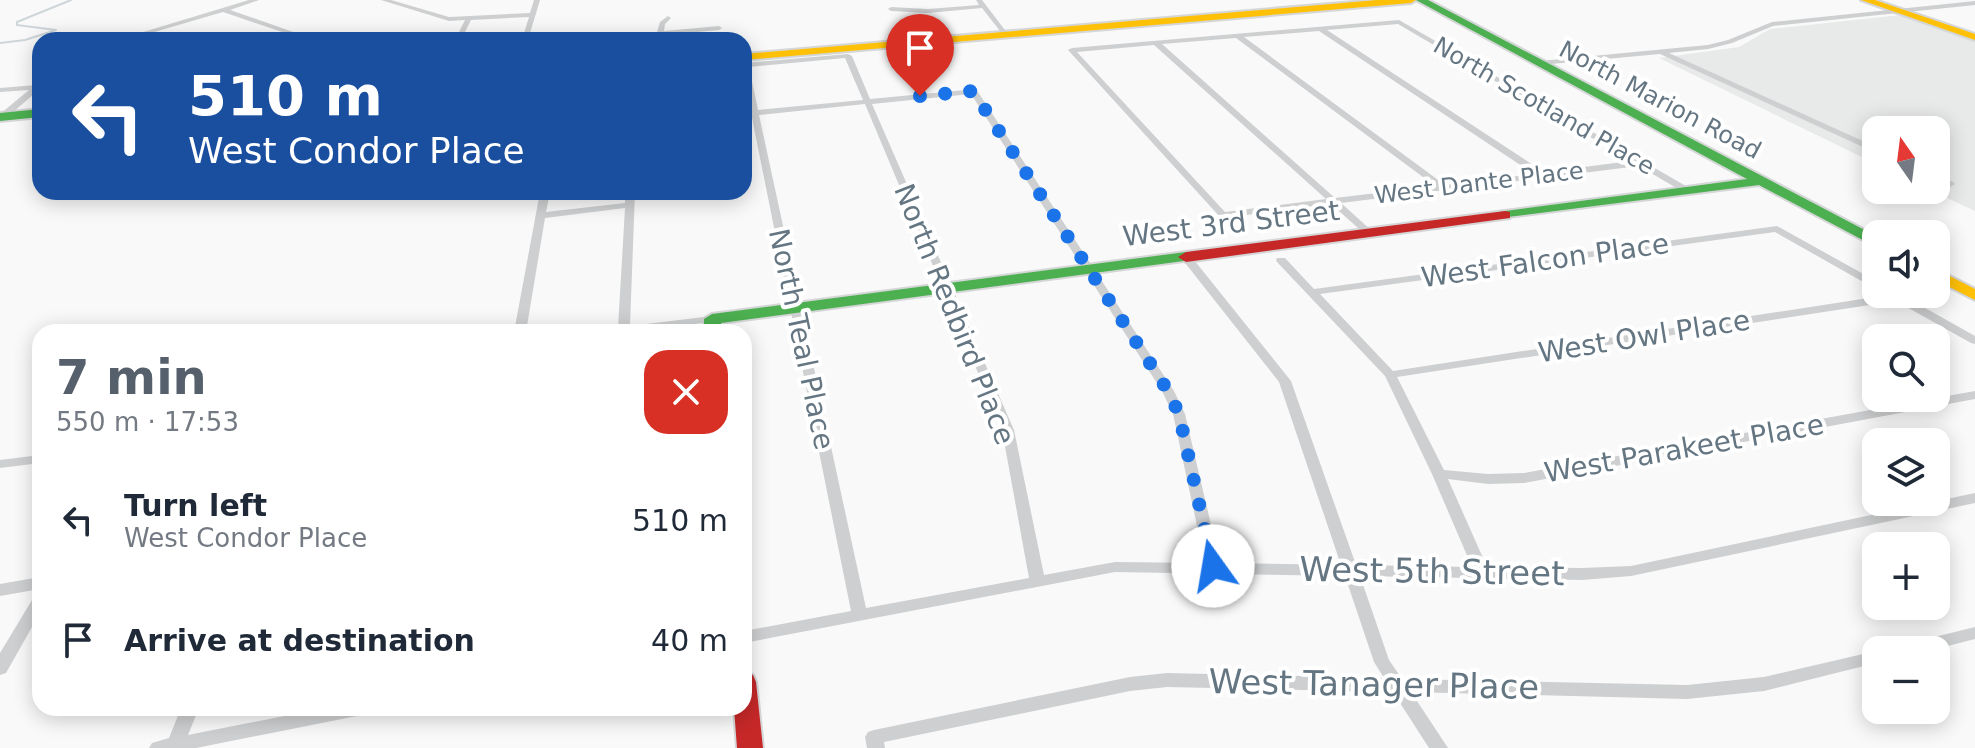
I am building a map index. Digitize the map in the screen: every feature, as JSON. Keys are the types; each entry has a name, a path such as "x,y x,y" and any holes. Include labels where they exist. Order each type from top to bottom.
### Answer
{"street":[{"path":"148,32 256,0"},
{"path":"384,0 449,19 533,15"},
{"path":"528,32 537,0"},
{"path":"752,57 1363,0"},
{"path":"1004,32 1411,0"},
{"name":"North Marion Road","path":"1421,0 1862,235"},
{"path":"1866,0 1975,37"},
{"path":"891,9 928,11 981,3 1004,32"},
{"path":"1540,63 1730,42 1772,24 1975,3"},
{"path":"224,10 289,32"},
{"path":"660,32 662,23 668,18"},
{"path":"462,32 468,20"},
{"name":"North Scotland Place","path":"1321,29 1399,22 1688,191"},
{"path":"680,32 719,28"},
{"path":"1156,43 1321,29 1542,175"},
{"path":"1238,36 1443,187"},
{"path":"1156,43 1369,233"},
{"name":"West Dante Place","path":"1156,43 1072,50 1223,215 1640,163"},
{"path":"1660,51 1862,144"},
{"name":"North Redbird Place","path":"752,58 848,56 1008,430 1037,579"},
{"path":"0,90 32,87"},
{"path":"755,113 973,91 1179,414 1213,566"},
{"path":"1,116 32,92"},
{"name":"North Teal Place","path":"752,98 859,613"},
{"path":"1,116 32,114"},
{"name":"West 3rd Street","path":"718,324 796,308 1762,181"},
{"path":"522,324 544,200"},
{"path":"619,324 629,200"},
{"path":"542,215 629,205"},
{"name":"West Falcon Place","path":"1313,292 1777,229 1862,277"},
{"path":"1186,257 1285,381 1373,640 1395,684 1439,748"},
{"path":"1281,260 1390,375 1439,474 1481,571"},
{"path":"1950,282 1975,295"},
{"name":"West Owl Place","path":"1390,375 1862,301"},
{"path":"1916,308 1975,341"},
{"name":"West Parakeet Place","path":"1439,474 1488,479 1524,478 1975,395"},
{"path":"0,464 32,460"},
{"name":"West 5th Street","path":"752,635 1037,579 1115,567 1349,568 1582,574 1631,571 1975,498"},
{"path":"0,590 32,584"},
{"path":"0,668 32,613"},
{"path":"1950,639 1975,633"},
{"name":"West Tanager Place","path":"875,742 1130,684 1167,680 1687,692 1764,684 1862,660"},
{"path":"169,747 186,716"},
{"path":"169,747 322,716"},
{"path":"747,716 750,748"}],"shaded area":[{"path":"1901,15 1975,41 1975,211 1950,199 1950,116 1862,116 1862,157 1659,58 1739,47 1770,29"}],"waterway":[{"path":"50,32 56,30 17,25 17,22 71,0"},
{"path":"0,43 32,38"}],"traffic: fast":[{"path":"1421,0 1862,235"},
{"path":"0,117 32,114"},
{"path":"1505,215 1762,181"},
{"path":"712,324 712,319 1186,257"}],"traffic: slow":[{"path":"752,56 1411,0"},
{"path":"1866,0 1975,37"},
{"path":"1950,282 1975,295"}],"traffic: jam":[{"path":"1186,257 1505,215"},
{"path":"747,716 750,748"}],"route":[{"path":"920,96 973,91 1168,391 1179,414 1213,566"}]}
